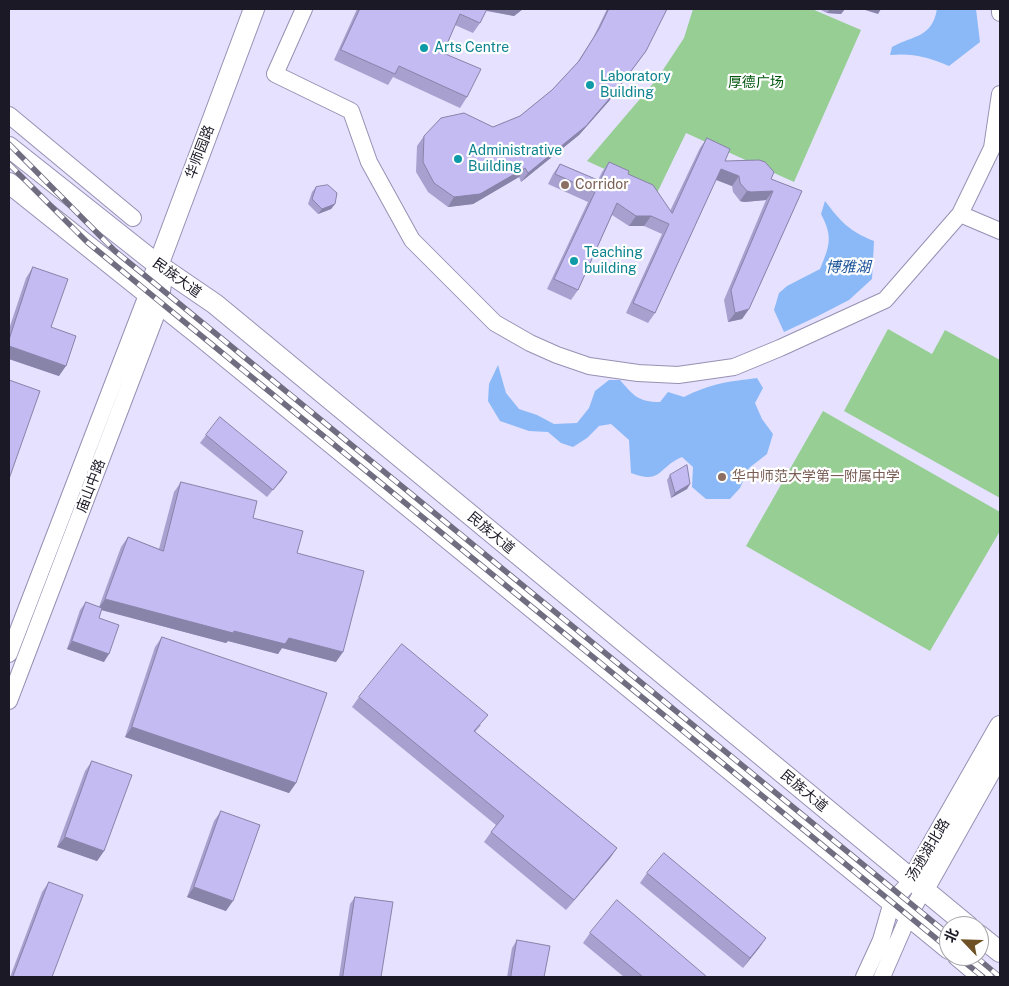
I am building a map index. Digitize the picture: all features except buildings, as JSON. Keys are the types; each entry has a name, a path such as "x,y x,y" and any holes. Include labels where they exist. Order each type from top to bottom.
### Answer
{"main road":[{"name":"华师园路","path":"153,300 162,267 254,9"},
{"name":"民族大道","path":"9,147 162,267 215,304 956,916"},
{"path":"9,183 939,941"},
{"name":"汤逊湖北路","path":"918,885 1000,726"},
{"name":"汤逊湖北路","path":"918,885 1000,754"},
{"path":"989,943 1000,952"},
{"path":"970,966 983,977"}],"street":[{"path":"304,9 275,74 351,111 369,162 412,240 496,323 530,344 589,366 638,373 678,375 734,367 885,300 960,214 996,150 1000,94"},
{"path":"9,115 133,218"},
{"path":"960,214 1000,232"},
{"name":"庙山中路","path":"9,654 153,300"},
{"name":"庙山中路","path":"9,701 153,300"},
{"name":"汤逊湖北路","path":"864,977 881,940 892,902 918,885"},
{"name":"汤逊湖北路","path":"882,977 909,916 918,885"}],"green space":[{"name":"厚德广场","path":"693,9 812,9 861,30 794,182 686,133 657,193 587,161 657,79 684,38"},
{"path":"888,329 932,354 945,330 1000,360 1000,498 844,411"},
{"path":"823,411 1000,512 1000,531 930,651 746,546"}],"water":[{"path":"937,9 976,9 980,42 949,66 920,56 890,55 892,47 926,31 935,18"},
{"name":"博雅湖","path":"825,201 846,225 874,241 872,279 849,300 784,332 774,310 779,293 787,286 820,269 826,254 829,235 821,214"},
{"path":"498,365 506,393 519,409 537,415 554,424 577,423 589,408 595,391 609,380 620,380 633,394 641,399 660,402 668,392 684,397 711,386 757,378 763,388 755,403 762,419 773,434 767,454 749,468 740,488 730,499 706,499 692,487 693,467 682,457 654,476 641,476 631,473 629,440 611,424 599,426 587,438 573,447 561,443 548,432 529,431 500,421 488,401 489,384"}],"railway":[{"path":"9,144 115,251 939,927"},
{"path":"9,164 87,242 939,941"},
{"path":"969,966 983,977"},
{"path":"987,966 1000,977"}],"place":[{"name":"Arts Centre","path":"424,48"},
{"name":"Laboratory Building","path":"590,85"},
{"name":"Administrative Building","path":"458,159"},
{"name":"Corridor","path":"565,185"},
{"name":"Teaching building","path":"574,261"},
{"name":"华中师范大学第一附属中学","path":"722,477"}]}
